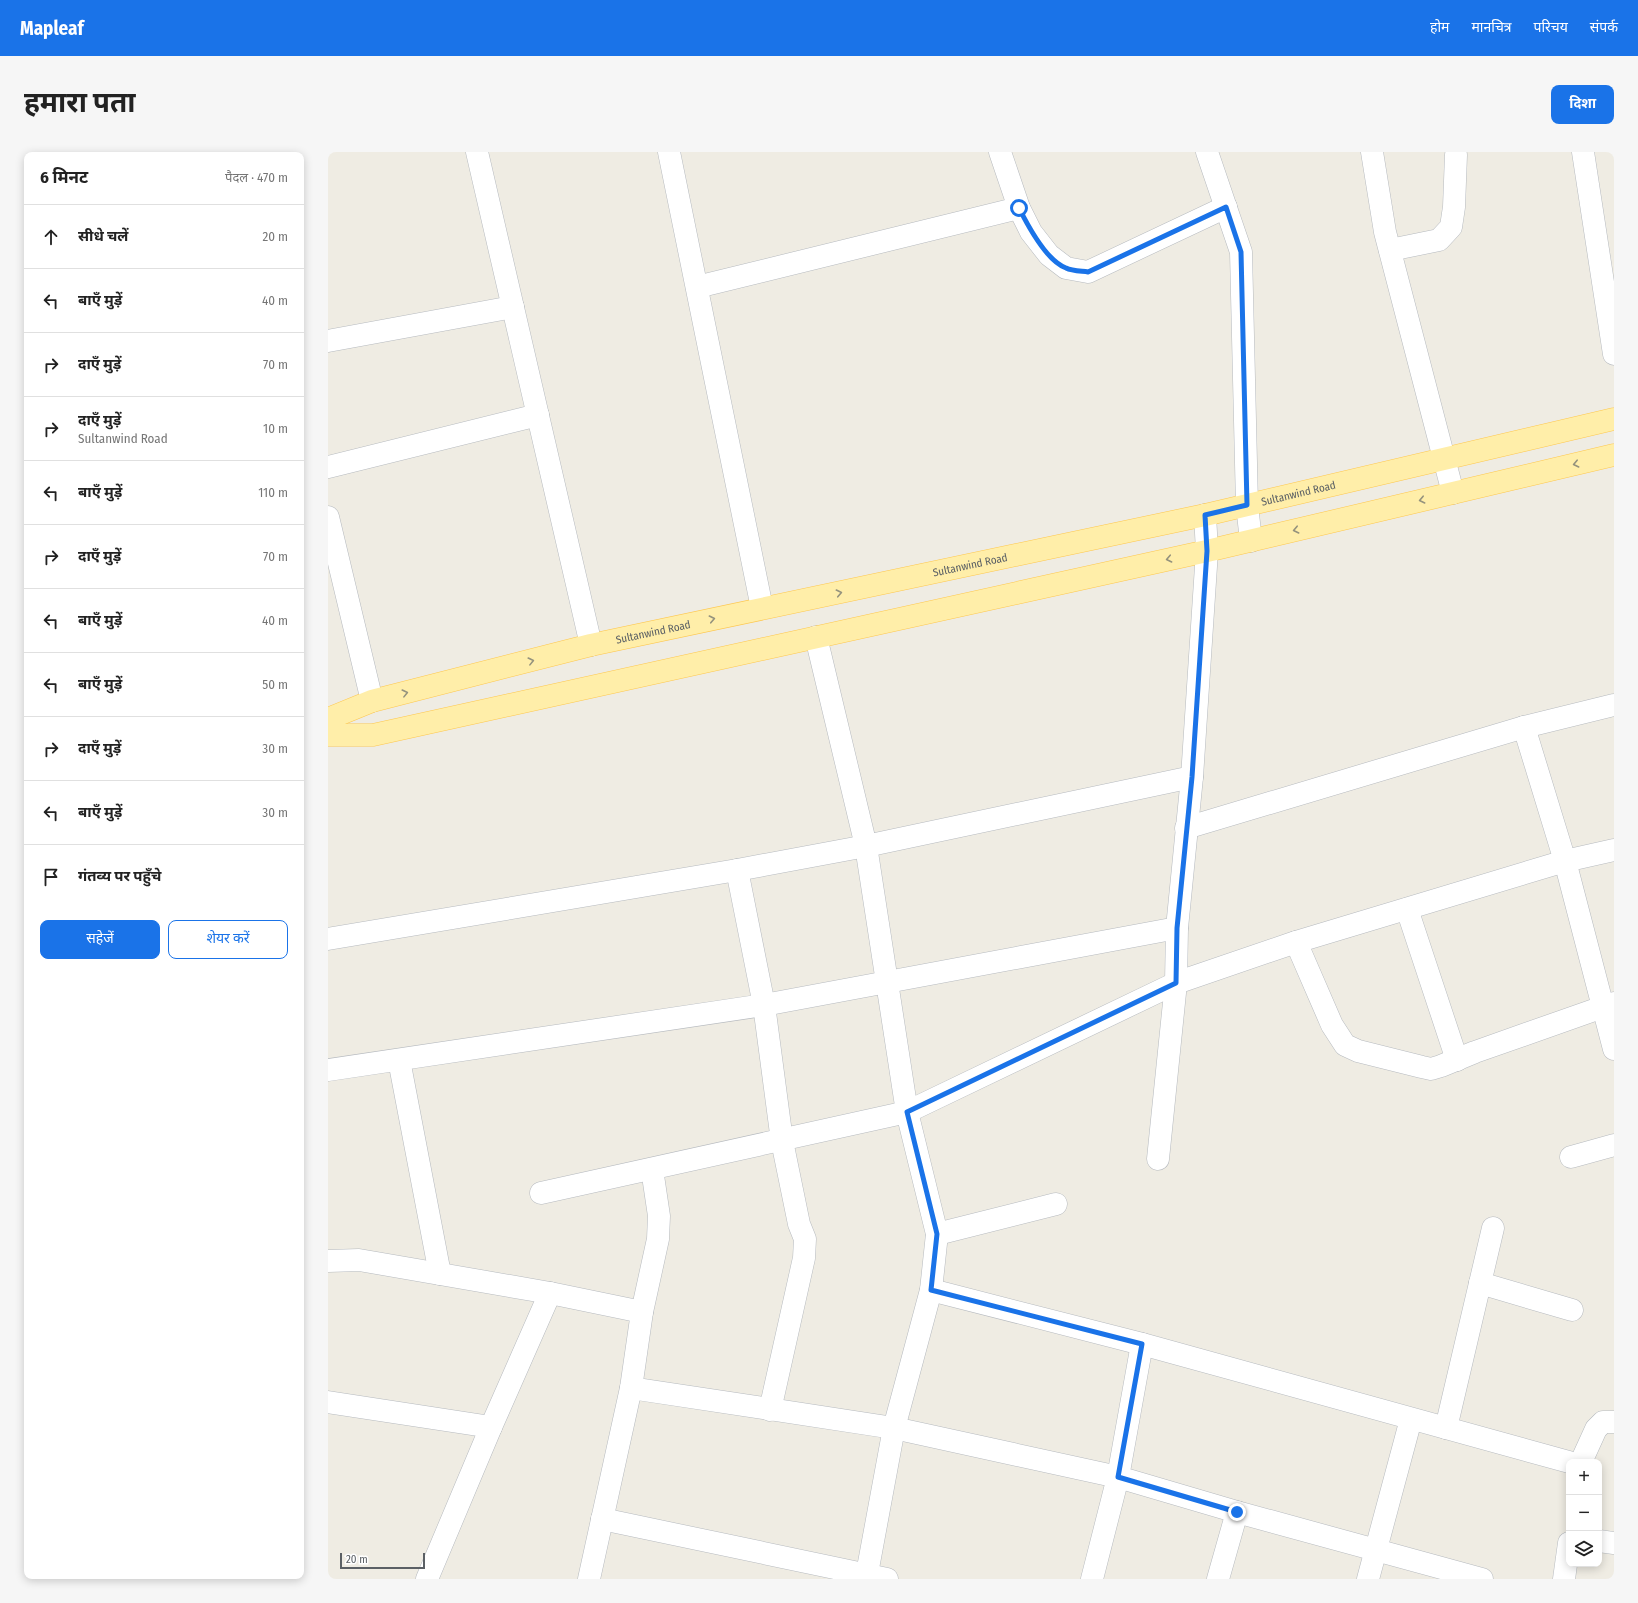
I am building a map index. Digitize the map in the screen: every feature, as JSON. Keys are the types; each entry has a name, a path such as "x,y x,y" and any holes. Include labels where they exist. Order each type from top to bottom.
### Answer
{"main road":[{"name":"Sultanwind Road","path":"328,718 372,701 592,645 1205,515 1614,419"},
{"path":"328,735 373,735 1207,551 1614,455"}],"street":[{"path":"477,152 592,645"},
{"path":"669,152 762,608"},
{"path":"1000,152 1019,208 1031,232 1049,255 1066,268 1088,272 1226,207"},
{"path":"1207,152 1241,252 1247,505 1251,541"},
{"path":"1372,152 1385,232 1453,493"},
{"path":"1583,152 1614,354"},
{"path":"1390,250 1439,240 1451,227 1462,153"},
{"path":"697,287 1019,208"},
{"path":"328,341 513,307"},
{"path":"328,466 538,415"},
{"path":"1158,1159 1176,983 1177,928 1192,777 1207,551 1205,515"},
{"path":"328,517 372,701"},
{"path":"602,1520 874,1578 894,1428 931,1290 937,1234 907,1112 866,846 816,637"},
{"path":"1186,828 1524,727 1614,705"},
{"path":"1524,727 1608,1005 1614,1049"},
{"path":"328,939 737,870 866,846 1192,777"},
{"path":"541,1193 782,1141 907,1112 1176,983 1296,942 1565,861 1614,850"},
{"path":"737,870 764,1005 782,1141 799,1224 805,1239 804,1258 770,1410"},
{"path":"1407,909 1457,1060"},
{"path":"328,1070 764,1005 886,981 1177,928"},
{"path":"1296,942 1332,1026 1345,1045 1358,1051 1431,1069 1474,1052 1608,1005"},
{"path":"399,1060 440,1274"},
{"path":"1571,1156 1614,1145"},
{"path":"589,1579 631,1388 642,1312 658,1239 659,1216 652,1168"},
{"path":"937,1234 1056,1204"},
{"path":"1446,1428 1493,1228"},
{"path":"328,1261 359,1260 550,1293 642,1312"},
{"path":"1480,1283 1572,1310"},
{"path":"931,1290 1142,1344 1566,1461"},
{"path":"427,1579 491,1427 550,1293"},
{"path":"1092,1579 1118,1477 1142,1344"},
{"path":"631,1388 894,1428 1118,1477 1237,1512 1482,1579"},
{"path":"328,1402 491,1427"},
{"path":"1368,1579 1412,1419"},
{"path":"1582,1459 1596,1429 1603,1422 1614,1422"},
{"path":"1218,1579 1237,1512"},
{"path":"1602,1541 1614,1543"},
{"path":"1564,1579 1566,1565"}],"route":[{"path":"1019,208 1031,232 1049,255 1066,268 1088,272 1226,207 1241,252 1247,505 1205,515 1207,551 1192,777 1177,928 1176,983 907,1112 937,1234 931,1290 1142,1344 1118,1477 1237,1512"}]}
